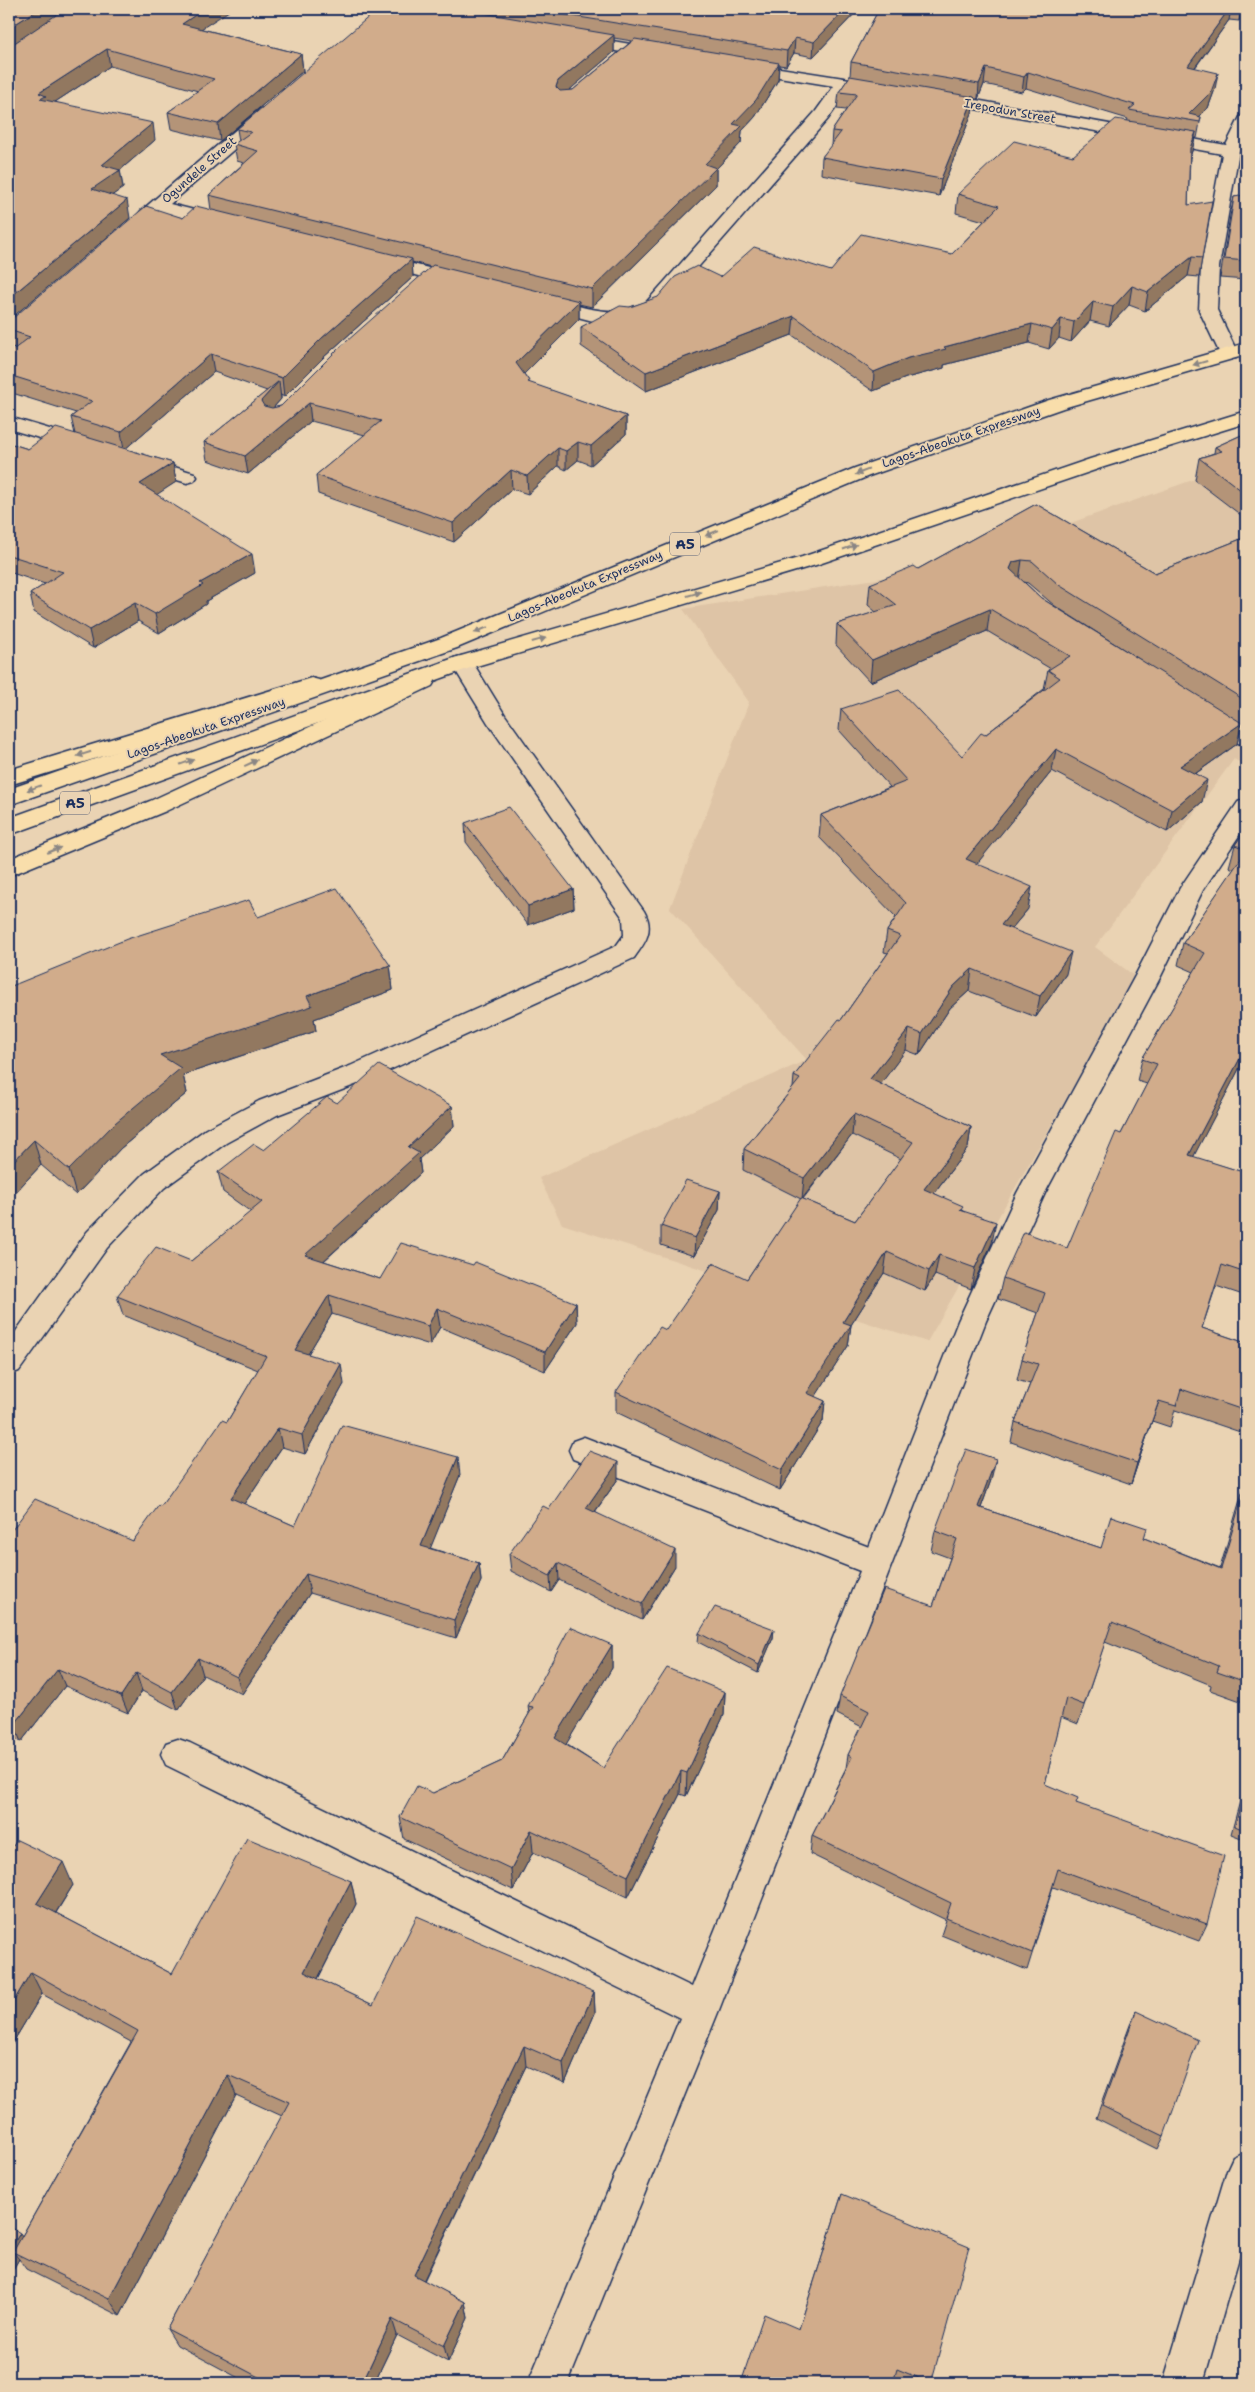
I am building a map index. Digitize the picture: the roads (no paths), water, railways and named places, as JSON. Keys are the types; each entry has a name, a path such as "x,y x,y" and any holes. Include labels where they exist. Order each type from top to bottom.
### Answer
{"main road":[{"name":"Lagos-Abeokuta Expressway","path":"9,797 449,643 862,472 1056,404 1237,351"},
{"name":"Lagos-Abeokuta Expressway","path":"9,827 462,663 809,561 1098,463 1246,417"},
{"path":"9,778 449,643"},
{"path":"9,868 158,806 462,663"}],"street":[{"path":"564,37 679,57"},
{"path":"616,61 630,49"},
{"path":"728,64 894,91"},
{"path":"523,297 597,316 629,318 650,310 822,115 845,83"},
{"name":"Irepodun Street","path":"923,96 1231,151"},
{"name":"Ogundele Street","path":"135,225 279,102"},
{"path":"1237,351 1208,310 1210,267 1231,151 1246,121"},
{"path":"158,206 242,227"},
{"path":"365,257 477,286"},
{"path":"416,286 431,274"},
{"path":"9,423 187,477"},
{"path":"9,1362 97,1240 154,1182 216,1136 268,1108 359,1073 625,952 636,936 635,916 496,718 462,663"},
{"path":"1188,702 1246,738"},
{"path":"548,2383 701,2010 972,1321 1031,1193 1148,976 1192,888 1246,807"},
{"path":"584,1450 878,1564"},
{"path":"178,1754 701,2010"},
{"path":"1184,2383 1246,2170"}]}
